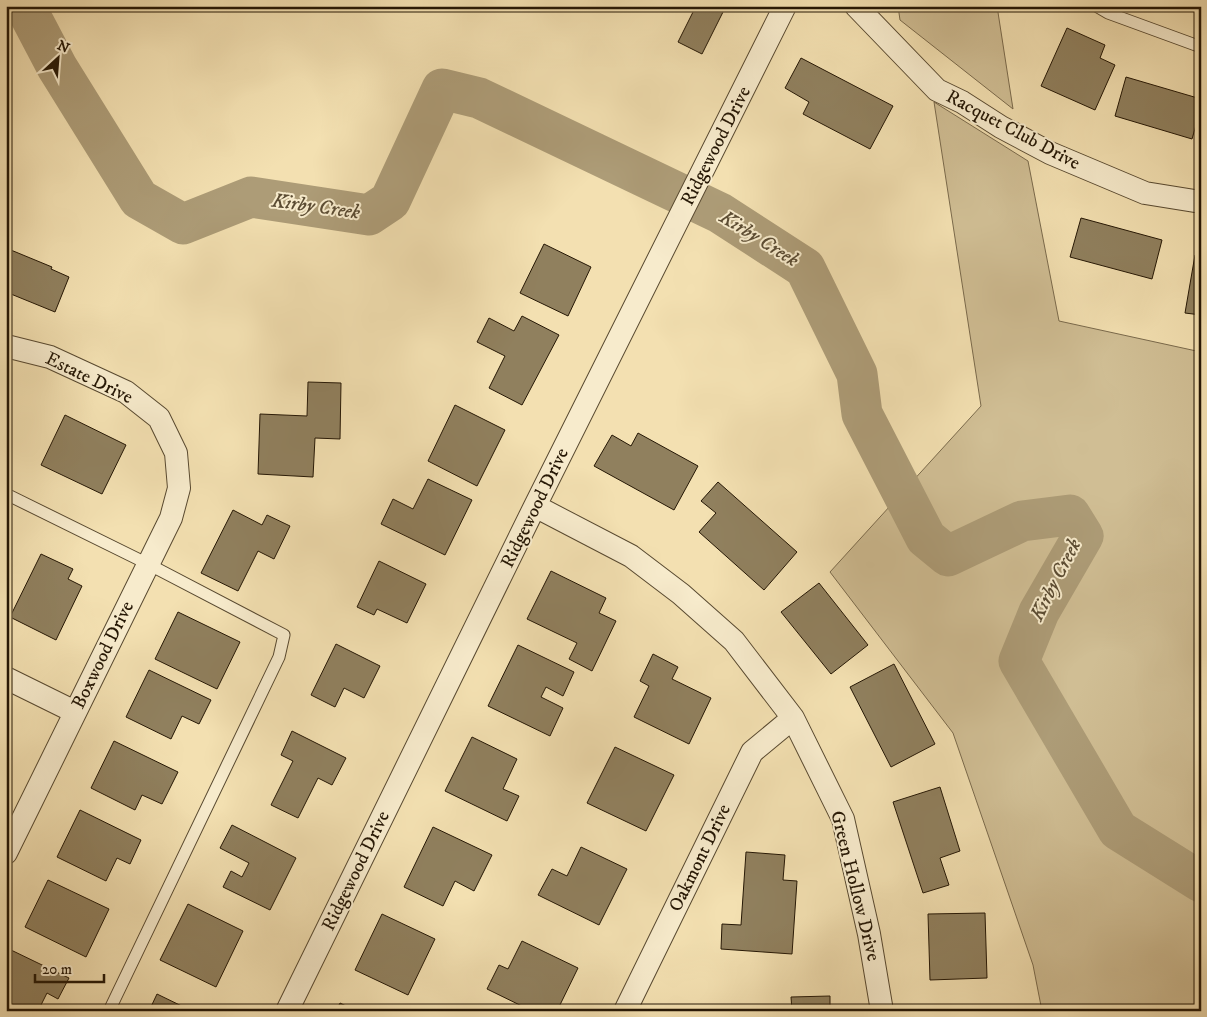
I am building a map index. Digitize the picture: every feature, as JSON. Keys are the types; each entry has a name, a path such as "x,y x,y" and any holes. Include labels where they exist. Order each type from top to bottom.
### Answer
{"street":[{"name":"Ridgewood Drive","path":"287,1011 535,506 785,6"},
{"name":"Racquet Club Drive","path":"856,6 937,90 962,102 1001,127 1050,153 1145,193 1201,202"},
{"name":"Estate Drive","path":"6,346 50,357 126,392 159,418 176,453"},
{"name":"Boxwood Drive","path":"9,841 171,518 179,488 176,453"},
{"name":"Green Hollow Drive","path":"535,506 631,556 681,594 734,640 793,718 843,819 870,934 882,1011"},
{"path":"6,678 75,712"},
{"name":"Oakmont Drive","path":"625,1011 752,752 793,718"}],"lane":[{"path":"1096,6 1108,13 1201,47"},
{"path":"6,494 148,564 284,635 279,657 108,1011"}],"shaded area":[{"path":"898,6 997,6 1013,109 900,20"},
{"path":"934,102 1028,161 1059,321 1201,352 1201,1011 1042,1011 1033,965 953,733 830,572 981,406"}],"building":[{"path":"696,6 726,6 702,54 678,42"},
{"path":"1067,28 1105,45 1100,58 1115,65 1095,110 1041,86"},
{"path":"801,58 893,106 870,149 803,114 809,102 785,88"},
{"path":"1126,77 1201,99 1201,108 1192,139 1115,116"},
{"path":"1081,218 1162,240 1152,279 1070,257"},
{"path":"544,244 591,267 568,316 520,293"},
{"path":"6,248 52,267 51,269 69,277 55,312 6,292"},
{"path":"1195,255 1201,256 1201,315 1185,313"},
{"path":"522,316 559,335 522,405 489,388 505,356 477,342 489,318 514,331"},
{"path":"308,382 341,383 340,439 315,438 313,477 258,474 260,414 307,416"},
{"path":"455,405 505,430 477,486 428,461"},
{"path":"65,415 126,445 102,494 41,465"},
{"path":"638,433 698,466 674,510 594,466 612,435 631,446"},
{"path":"428,479 472,500 445,555 381,524 393,499 413,509"},
{"path":"718,482 797,552 764,590 699,532 716,513 701,501"},
{"path":"233,510 262,525 267,515 290,526 274,559 258,551 238,591 201,573"},
{"path":"41,554 73,569 68,579 82,586 56,640 10,617"},
{"path":"6,559 11,561 6,570"},
{"path":"379,561 426,584 407,623 377,609 374,615 357,607"},
{"path":"551,571 606,598 599,613 616,621 592,671 569,659 577,643 527,619"},
{"path":"819,583 868,645 831,674 781,612"},
{"path":"178,612 240,642 217,689 155,659"},
{"path":"336,644 380,666 364,698 344,688 335,707 311,695"},
{"path":"518,645 574,672 563,696 546,687 541,697 563,708 550,736 488,706"},
{"path":"653,654 678,667 672,679 711,698 689,744 634,717 649,686 640,681"},
{"path":"894,664 935,744 891,767 850,687"},
{"path":"149,670 211,700 199,724 182,716 171,739 126,717"},
{"path":"292,731 346,758 332,785 318,778 298,818 271,805 293,761 281,755"},
{"path":"472,737 517,759 503,789 519,796 507,821 445,791"},
{"path":"114,741 178,772 162,804 142,795 135,810 91,788"},
{"path":"615,747 674,775 646,831 587,803"},
{"path":"940,787 960,851 940,858 949,885 923,893 893,802"},
{"path":"80,810 141,840 130,864 117,858 106,881 57,857"},
{"path":"232,825 296,858 270,910 223,887 231,871 242,877 249,863 220,848"},
{"path":"433,827 492,855 474,891 455,881 443,906 404,887"},
{"path":"581,847 627,869 599,925 538,895 552,869 567,876"},
{"path":"746,852 785,855 783,880 797,881 792,954 721,949 722,924 741,925"},
{"path":"48,880 109,909 86,957 25,927"},
{"path":"188,904 243,931 216,987 160,960"},
{"path":"985,913 987,978 930,980 928,914"},
{"path":"382,914 435,939 408,995 355,970"},
{"path":"522,941 578,968 557,1011 532,1011 487,989 499,965 508,969"},
{"path":"11,950 69,978 58,999 47,993 38,1011 18,1011 6,1005 6,960"},
{"path":"157,994 192,1011 149,1011"},
{"path":"830,996 830,1011 792,1011 791,997"},
{"path":"340,1003 356,1011 336,1011"}],"waterway":[{"name":"Kirby Creek","path":"25,6 57,67 139,199 183,224 251,197 369,215 390,201 442,89 479,98 720,213 805,268 857,374 862,414 926,538 948,556 1022,521 1070,515 1083,536 1039,612 1019,661 1118,830 1201,882"}]}
